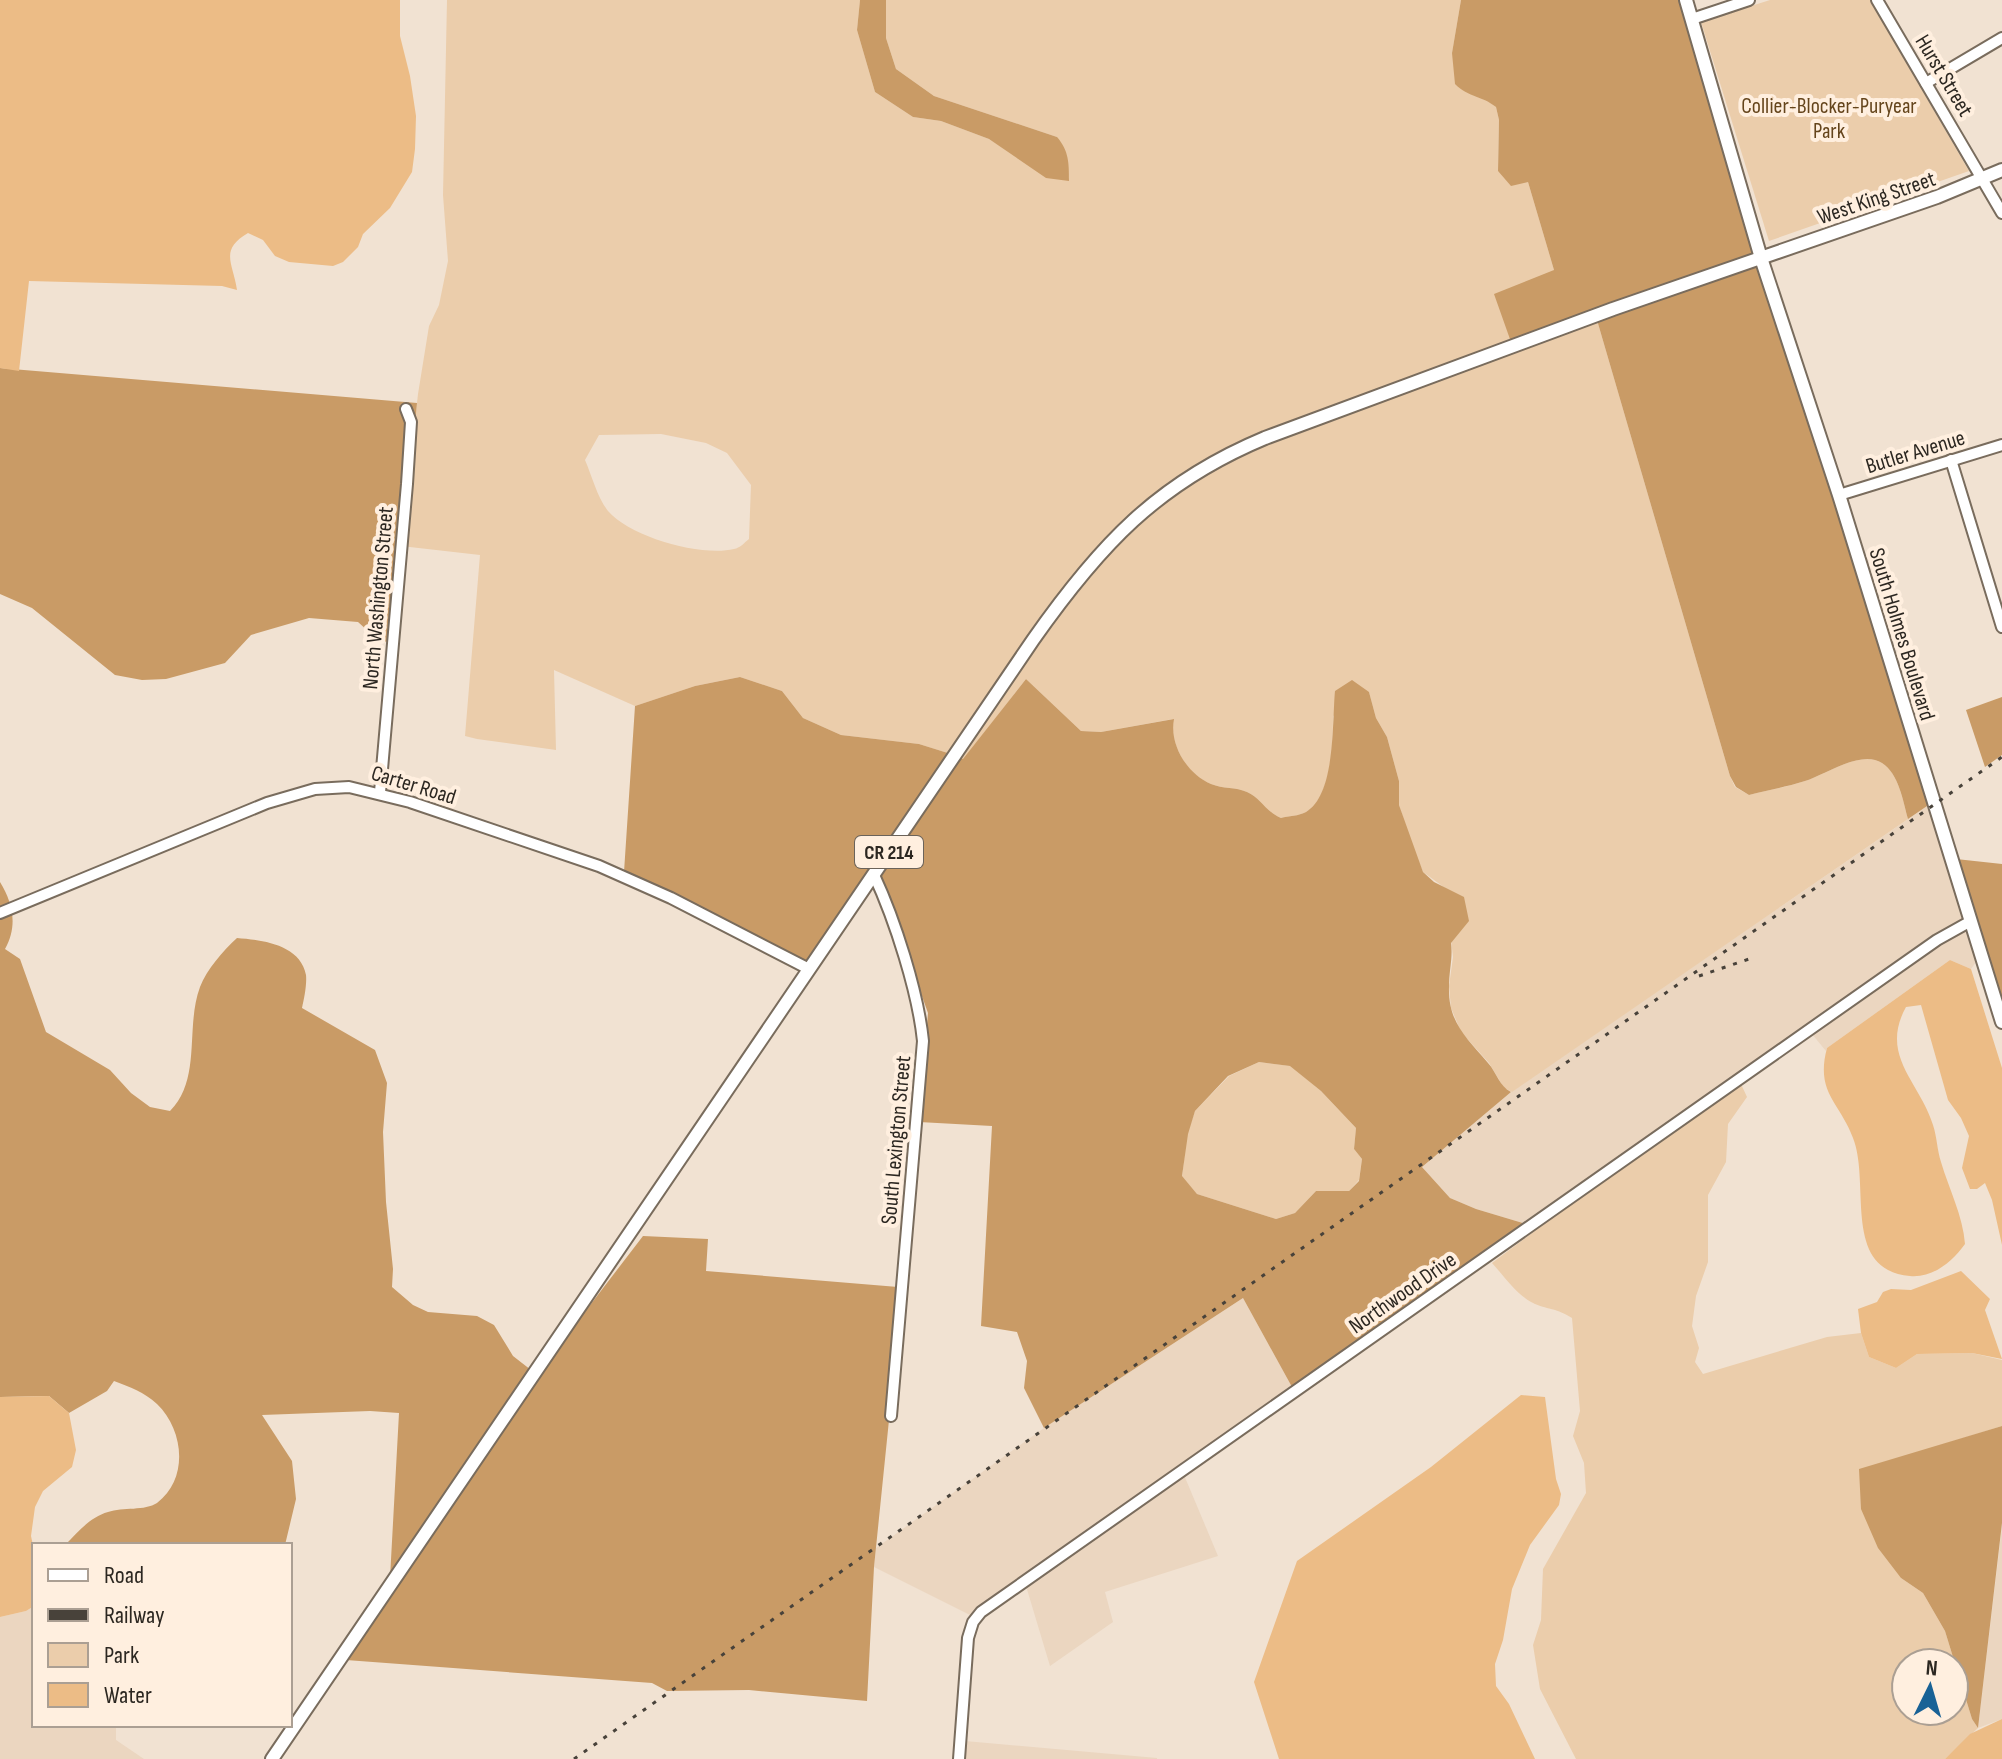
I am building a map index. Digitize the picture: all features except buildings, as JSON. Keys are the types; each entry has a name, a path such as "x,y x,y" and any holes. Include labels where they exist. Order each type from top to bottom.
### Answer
{"main road":[{"name":"South Holmes Boulevard","path":"1686,0 1761,258 1839,495 2002,1022"},
{"name":"West King Street","path":"1761,258 2002,170"},
{"name":"CR 214","path":"272,1759 1067,593 1120,531 1180,482 1221,458 1265,438 1613,309 1761,258"}],"street":[{"path":"1692,19 1749,0"},
{"name":"Hurst Street","path":"1877,0 2002,213"},
{"path":"1926,83 2002,38"},
{"name":"North Washington Street","path":"380,792 407,484 411,422 406,409"},
{"name":"Butler Avenue","path":"1839,495 2002,445"},
{"path":"1951,460 2002,627"},
{"name":"Carter Road","path":"0,913 298,793 349,787 380,792 599,866 671,898 809,969"},
{"name":"South Lexington Street","path":"874,875 917,1004 923,1041 891,1416"},
{"name":"Northwood Drive","path":"959,1759 968,1638 973,1622 981,1612 1924,949 1971,921"}],"shaded area":[{"path":"860,0 886,0 886,38 896,69 934,96 1057,137 1068,158 1069,181 1046,178 989,139 941,121 913,117 875,92 857,30"},
{"path":"1461,0 1681,0 1756,255 1511,342 1494,294 1554,270 1528,182 1511,186 1498,171 1499,120 1496,107 1455,84 1452,53"},
{"path":"1759,265 1930,804 1908,819 1893,774 1882,763 1873,760 1843,764 1805,781 1749,795 1736,787 1730,776 1597,320"},
{"path":"0,368 417,403 393,643 378,640 358,622 309,618 251,635 225,663 166,679 142,680 115,675 32,608 0,594"},
{"path":"740,677 782,691 803,718 841,735 919,744 951,754 809,962 694,910 624,872 635,706 695,686"},
{"path":"1026,679 1081,731 1101,732 1174,719 1177,748 1194,773 1211,784 1247,792 1281,818 1306,812 1316,803 1323,790 1331,756 1335,691 1352,680 1369,692 1376,718 1387,737 1399,781 1399,805 1423,872 1434,882 1464,897 1469,921 1451,943 1449,987 1455,1020 1511,1092 1422,1167 1450,1198 1526,1224 1292,1387 1243,1298 1044,1428 1024,1388 1027,1361 1017,1332 981,1326 992,1126 919,1122 928,1013 879,876 959,758 963,759","holes":["1259,1062 1290,1066 1321,1091 1356,1128 1354,1149 1362,1159 1359,1181 1349,1191 1316,1191 1295,1213 1276,1219 1197,1194 1182,1176 1195,1111 1228,1076"]},
{"path":"2002,697 2002,755 1985,767 1966,710"},
{"path":"1930,804 1966,918 1526,1224 1450,1198 1422,1167 1511,1092"},
{"path":"1956,859 2002,864 2002,1002"},
{"path":"0,882 8,898 13,923 5,949 20,959 46,1032 110,1070 131,1093 150,1107 170,1111 180,1098 190,1068 196,1002 200,987 216,961 237,938 257,940 288,950 296,956 306,975 302,1008 375,1050 387,1083 383,1132 392,1287 413,1305 428,1312 477,1316 494,1325 513,1356 531,1370 390,1578 399,1413 370,1411 262,1415 292,1461 296,1499 285,1543 67,1543 96,1517 146,1507 157,1503 167,1493 178,1468 179,1454 173,1427 157,1404 142,1393 114,1381 107,1391 69,1413 49,1396 0,1397"},
{"path":"1968,928 1978,959 1971,969 1950,960 1826,1051 1812,1034 1939,945"},
{"path":"643,1236 708,1239 706,1271 898,1287 874,1567 867,1701 749,1690 667,1691 652,1683 346,1660 548,1360"},
{"path":"1243,1298 1292,1387 1022,1577 972,1616 874,1567 876,1548 1044,1428"},
{"path":"2002,1426 2002,1523 1978,1728 1970,1712 1970,1647 1950,1647 1945,1631 1923,1593 1901,1578 1878,1548 1861,1509 1859,1469"},
{"path":"1184,1475 1218,1556 1105,1592 1113,1622 1050,1666 1026,1586"},
{"path":"2002,1526 2002,1719 1978,1728"},
{"path":"32,1607 32,1727 116,1727 116,1740 144,1759 0,1759 0,1617"},
{"path":"965,1741 1157,1758 1157,1759 964,1759"}],"green space":[{"path":"447,0 860,0 857,30 875,92 913,117 941,121 989,139 1016,156 1057,137 934,96 896,69 886,38 886,0 1461,0 1452,53 1486,99 1496,107 1499,120 1498,171 1528,182 1554,270 1511,342 1194,468 1153,497 1094,553 951,754 919,744 841,735 803,718 782,691 740,677 695,686 635,706 554,670 556,750 465,736 480,555 401,546 429,326 439,305 448,261 443,195","holes":["661,434 706,443 727,453 751,485 749,539 736,548 720,551 685,547 632,529 608,511 585,460 599,435"]},
{"name":"Collier-Blocker-Puryear Park","path":"1770,0 1870,0 1969,171 1769,241 1701,22"},
{"path":"1597,320 1735,787 1749,795 1805,781 1843,764 1873,760 1882,763 1893,774 1908,819 1512,1092 1504,1088 1489,1063 1461,1032 1451,1008 1449,986 1453,957 1445,888 1423,872 1414,851 1399,805 1399,781 1387,737 1376,718 1369,692 1333,716 1329,768 1315,805 1306,812 1281,818 1247,792 1211,784 1194,773 1177,748 1173,719 1101,732 1081,731 1026,679 963,760 959,758 1078,587 1137,522 1215,467 1266,443"},
{"path":"1259,1062 1291,1066 1321,1091 1356,1128 1354,1149 1362,1159 1359,1180 1349,1191 1316,1191 1295,1213 1276,1219 1197,1194 1182,1177 1187,1134 1195,1111 1229,1076"},
{"path":"1741,1084 1747,1097 1728,1124 1726,1162 1708,1195 1708,1262 1696,1296 1692,1326 1699,1348 1695,1362 1703,1374 1827,1337 1861,1333 1869,1357 1896,1368 1917,1354 1972,1353 2002,1360 2002,1426 1893,1460 1901,1578 1923,1593 1945,1631 1950,1647 1890,1647 1890,1727 1970,1727 1970,1712 1978,1728 1945,1759 1576,1759 1540,1689 1533,1645 1541,1620 1543,1569 1586,1493 1584,1463 1573,1436 1580,1411 1572,1318 1529,1301 1492,1263"}],"water":[{"path":"0,0 400,0 400,36 416,116 412,172 390,208 363,234 358,247 343,262 333,266 289,262 275,256 263,240 248,233 233,245 231,251 237,290 222,286 29,281 19,371 0,368"},
{"path":"1950,960 1971,969 2002,1068 2002,1245 1985,1183 1977,1189 1970,1189 1962,1168 1969,1136 1948,1100 1921,1005 1906,1007 1899,1024 1899,1055 1933,1125 1962,1223 1965,1244 1941,1268 1910,1276 1888,1270 1875,1258 1866,1242 1858,1157 1848,1126 1827,1087 1824,1063 1827,1048"},
{"path":"1961,1271 1990,1299 1985,1310 2002,1359 1972,1353 1917,1354 1896,1368 1869,1357 1861,1333 1858,1309 1877,1302 1883,1292 1891,1289 1911,1290"},
{"path":"1521,1395 1545,1397 1556,1479 1561,1494 1559,1505 1530,1545 1512,1589 1503,1640 1495,1664 1496,1686 1509,1704 1535,1759 1279,1759 1254,1682 1297,1561 1431,1467"},
{"path":"49,1396 69,1413 76,1450 72,1467 43,1491 35,1507 31,1536 32,1607 0,1617 0,1397"},
{"path":"2002,1719 2002,1759 1945,1759 1970,1734"}],"railway":[{"path":"574,1759 2002,757"},
{"path":"1699,976 1749,959"}]}
